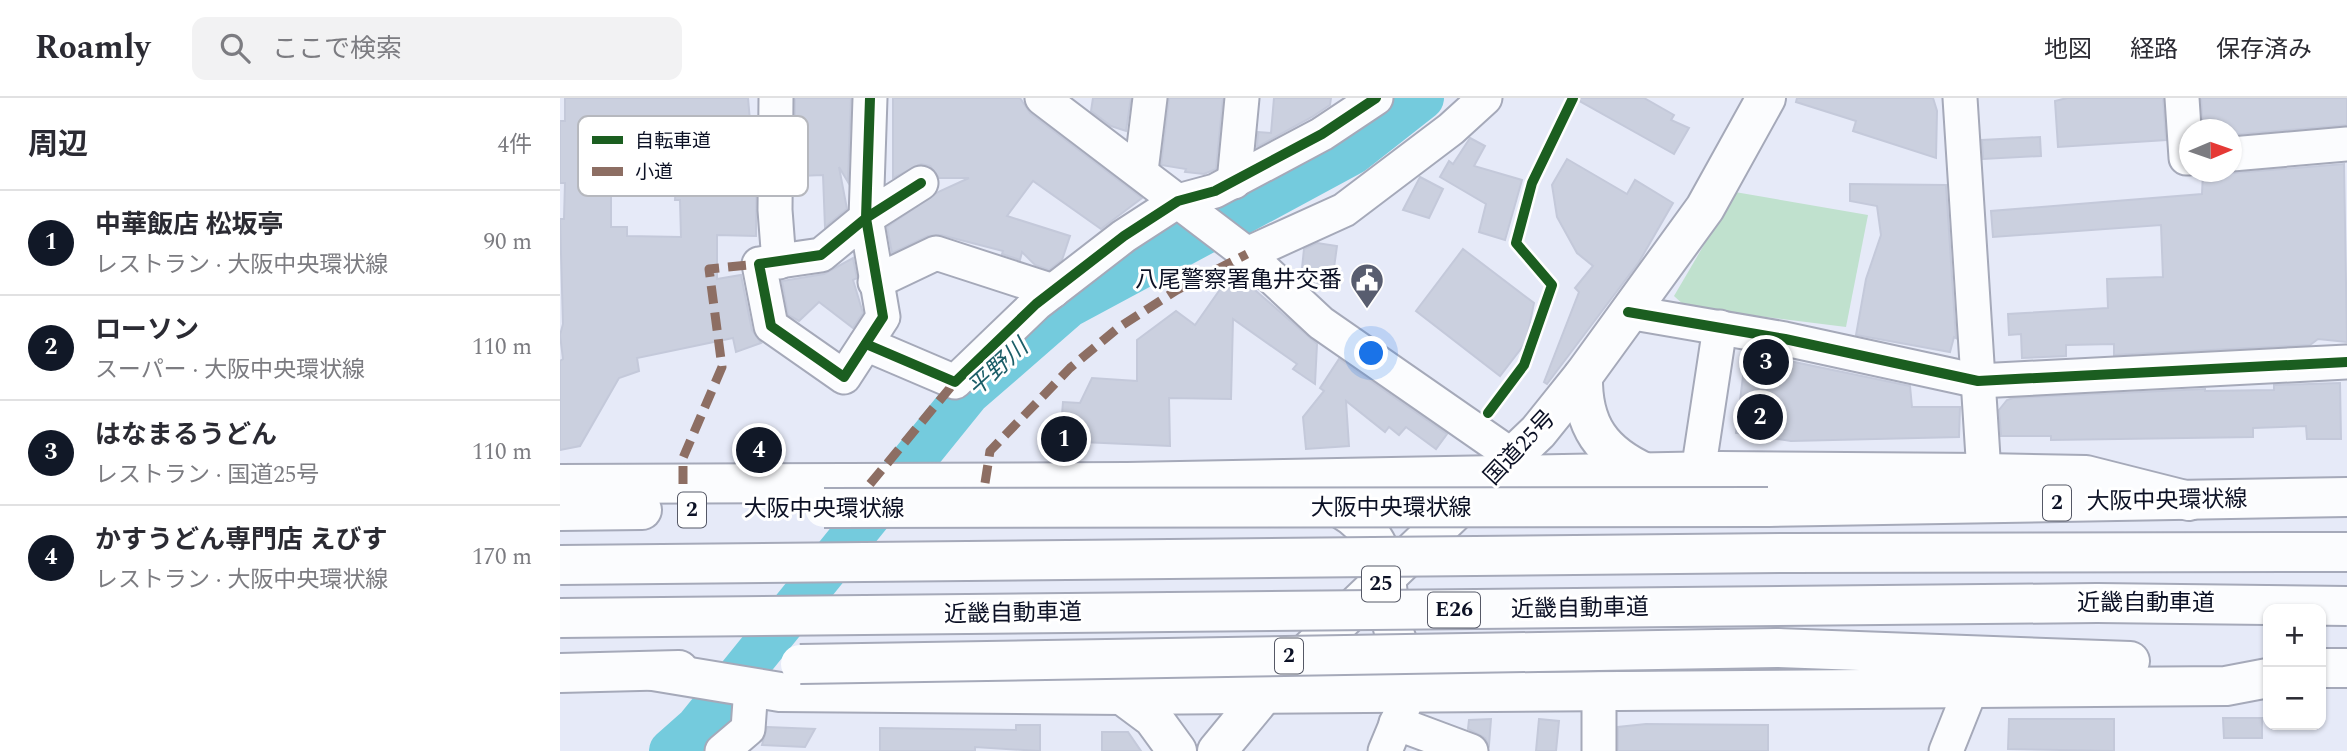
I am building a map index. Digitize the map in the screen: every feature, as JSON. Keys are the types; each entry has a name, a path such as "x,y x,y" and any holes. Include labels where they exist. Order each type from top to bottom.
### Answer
{"main road":[{"name":"国道25号","path":"1217,751 1264,694 1506,466 1583,376 1705,208 1766,98"},
{"path":"1583,376 1583,396 1588,421 1602,443 1621,461 1646,473"},
{"path":"560,484 947,484 1248,478 1506,466 1646,473 2086,475 2189,501"},
{"path":"1248,478 1268,499 1311,499 1335,505 1352,515 1376,544 1384,562 1390,620 1403,649 1415,662 1426,668 1527,665 1551,689"},
{"name":"大阪中央環状線","path":"560,511 824,508 1768,507 2347,497"},
{"path":"560,565 1788,553 2347,552"},
{"name":"近畿自動車道","path":"560,618 2097,603 2347,606"},
{"name":"2","path":"560,673 800,664 1777,648 2263,666"},
{"path":"2326,668 2347,668"},
{"name":"2","path":"653,671 780,692 1264,694 1397,722 1551,689 2226,686 2263,679"},
{"path":"1122,695 1153,718 1177,751"}],"street":[{"path":"776,98 776,116"},
{"path":"870,98 866,218 883,317 844,377 771,326 759,264 821,255 866,218 921,183"},
{"path":"1042,98 1247,254 1321,323 1506,466"},
{"path":"1141,171 1150,98"},
{"path":"1234,182 1242,98"},
{"path":"866,344 955,382 1053,291 1124,236 1178,201 1234,182 1322,134 1376,98"},
{"path":"1247,254 1344,210 1453,114 1485,98"},
{"path":"1959,98 1984,473"},
{"path":"2182,98 2183,119"},
{"path":"2242,153 2347,144"},
{"path":"775,196 779,262"},
{"path":"875,282 936,253 1053,291"},
{"path":"1628,312 1720,327 1978,381 2347,362"},
{"path":"1698,472 1720,327"},
{"path":"1946,751 1972,686"},
{"path":"722,751 748,729 751,687"},
{"path":"1598,751 1599,690"},
{"path":"1397,722 1435,743 1471,751"}],"green space":[{"path":"1735,192 1868,215 1846,327 1686,307 1674,296"}],"building":[{"path":"565,98 748,98 750,116 578,116 578,196 611,196 611,227 627,227 627,236 681,237 680,200 675,200 675,196 756,196 756,236 717,235 717,279 741,275 752,330 761,343 736,352 733,338 637,358 639,371 619,378 580,446 560,450 560,361 563,359 560,335 563,324 560,219 564,219 565,183 560,183 560,121 565,121"},
{"path":"795,98 851,98 848,182 839,167 847,209 825,227 823,175 808,176 808,116 795,116"},
{"path":"893,98 1020,98 1030,113 1142,198 1101,229 1033,181 1007,216 1070,236 1062,260 1049,270 1035,265 1022,252 1020,260 1002,254 1003,251 941,235 928,236 892,253 887,227 938,192 969,178 939,178 930,166 921,164 893,178"},
{"path":"1093,98 1131,98 1126,131 1111,126 1091,111"},
{"path":"1169,98 1223,98 1216,169 1204,174 1161,165"},
{"path":"1274,98 1331,98 1330,105 1312,117 1257,147 1258,132 1271,133"},
{"path":"1574,98 1644,98 1674,115 1671,120 1689,128 1674,154"},
{"path":"1797,98 1933,98 1937,111 1936,158 1853,131 1856,121 1796,102"},
{"path":"2067,98 2163,98 2166,140 2058,147 2055,101"},
{"path":"2201,98 2347,98 2347,125 2242,134 2242,119 2202,119"},
{"path":"2040,137 2041,156 1983,159 1982,140"},
{"path":"1470,138 1485,146 1474,166 1522,180 1505,240 1479,232 1486,204 1440,177 1449,161 1453,164"},
{"path":"1567,159 1627,194 1635,180 1673,203 1639,262 1547,384 1544,382 1579,292 1575,288 1593,266 1577,253 1557,217 1552,185"},
{"path":"2344,164 2347,342 2318,339 2310,345 2114,355 2114,344 2066,345 2066,356 2022,358 2021,334 2009,335 2008,314 2108,308 2107,279 2163,277 2161,225 1993,237 1991,211 2202,194 2203,182 2242,182 2242,172"},
{"path":"1420,177 1443,189 1429,218 1403,210"},
{"path":"1850,184 1946,185 1956,338 1954,337 1950,352 1856,335 1866,279 1881,235 1877,206 1850,201"},
{"path":"1317,243 1337,246 1332,282 1311,287 1301,278 1304,249"},
{"path":"1463,249 1534,303 1526,342 1500,376 1416,311"},
{"path":"853,258 857,278 853,280 863,313 853,328 819,302 799,321 788,315 782,281 824,274"},
{"path":"1233,271 1317,344 1315,384 1293,369 1297,364 1233,319 1231,399 1169,398 1170,446 1060,441 1063,402 1080,403 1092,378 1137,381 1137,340 1176,311 1195,325"},
{"path":"1746,352 1910,386 1912,407 1960,407 1959,437 1791,441 1736,433"},
{"path":"1339,359 1447,434 1436,449 1406,427 1399,435 1389,427 1385,432 1346,401 1349,446 1306,449 1303,417 1324,391 1320,388"},
{"path":"2340,383 2341,439 2307,439 2306,426 2253,428 2253,437 2051,440 2051,436 2001,436 1999,410 2007,400 2013,398 2205,389 2274,390 2274,385"},
{"path":"2223,718 2262,718 2262,738 2224,738"},
{"path":"1491,719 1489,745 1485,738 1468,729 1469,720"},
{"path":"1539,719 1559,721 1556,751 1536,751"},
{"path":"2009,719 2114,719 2114,751 2008,749"},
{"path":"1646,724 1768,725 1768,751 1618,751 1618,727"},
{"path":"1016,725 1040,725 1040,751 975,747 975,751 880,751 880,728 1016,730"},
{"path":"767,727 815,729 805,747 762,745"},
{"path":"1102,732 1128,732 1141,751 1102,751"}],"waterway":[{"name":"平野川","path":"671,751 697,728 968,393 1068,306 1352,153 1422,98"}],"marked path":[{"path":"985,483 990,451 1070,368 1118,328 1177,290 1247,254"},
{"path":"683,484 683,458 722,367 709,269 759,264"},
{"path":"870,484 955,382"}],"cycle path":[{"path":"870,98 866,218 883,317 844,377 771,326 759,264 821,255 866,218 921,183"},
{"path":"866,344 955,382 1036,304 1124,236 1178,201 1215,191 1322,134 1376,98"},
{"path":"1488,413 1524,365 1552,285 1516,243 1532,183 1573,98"},
{"path":"1628,312 1785,339 1978,381 2347,362"}],"place":[{"name":"八尾警察署亀井交番","path":"1367,310"},
{"name":"はなまるうどん","path":"1766,362"},
{"name":"ローソン","path":"1760,417"},
{"name":"中華飯店 松坂亭","path":"1064,439"},
{"name":"かすうどん専門店 えびす","path":"759,450"}]}
